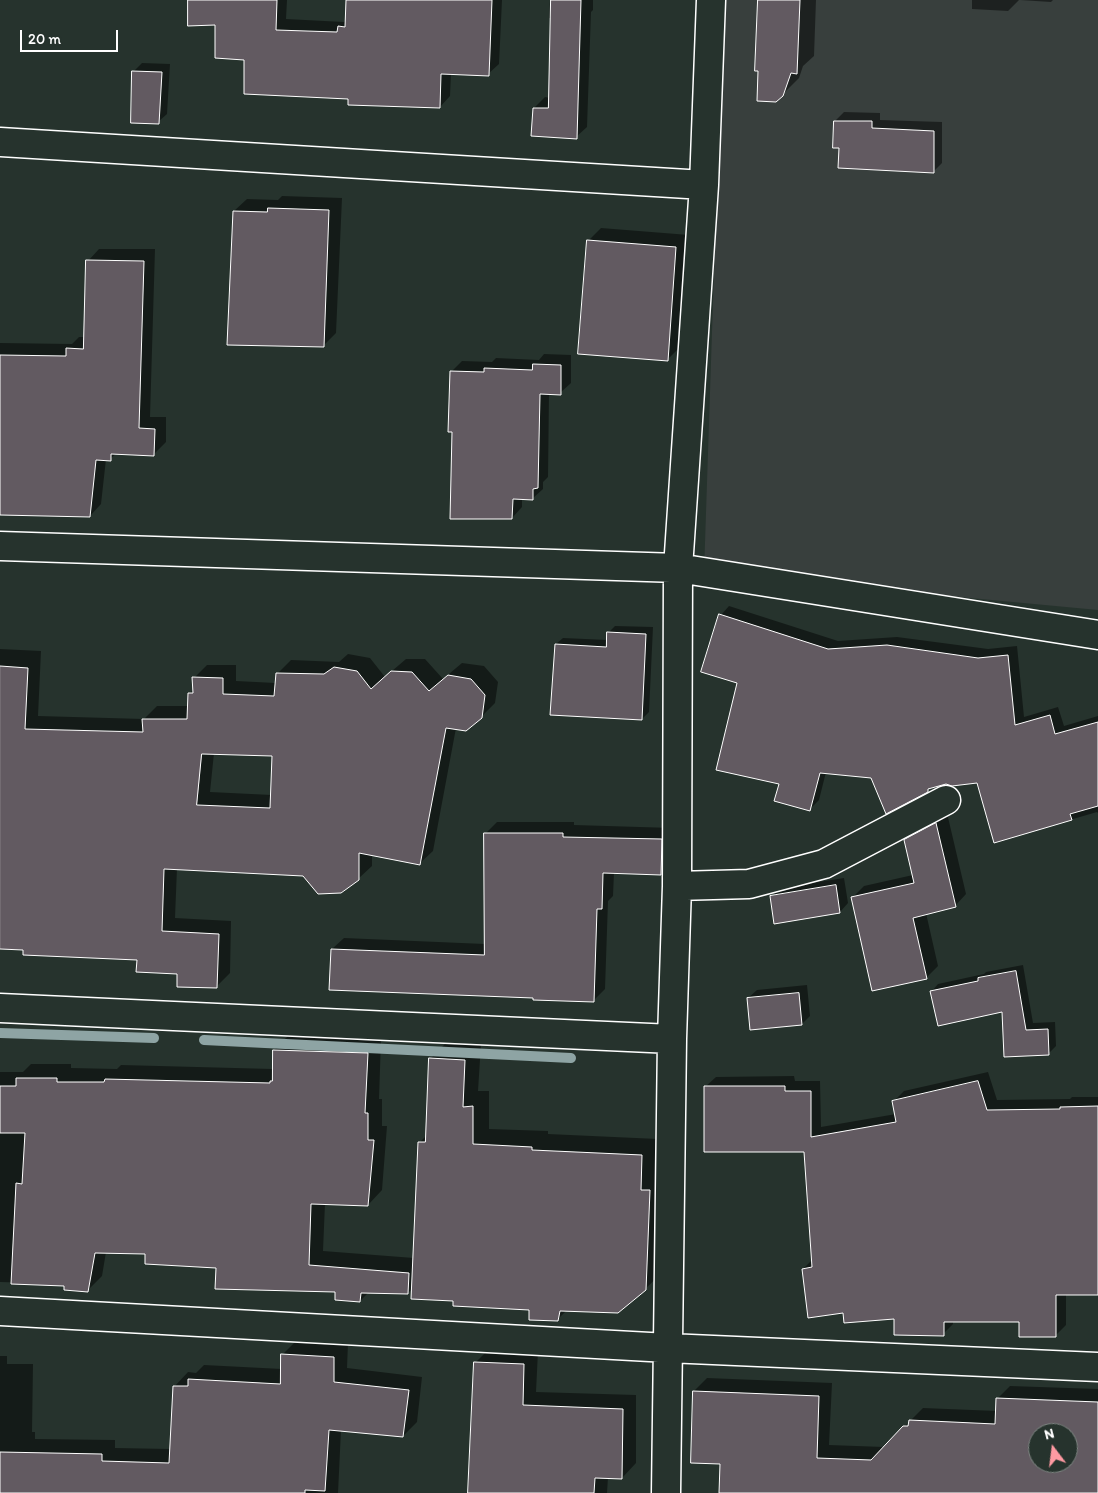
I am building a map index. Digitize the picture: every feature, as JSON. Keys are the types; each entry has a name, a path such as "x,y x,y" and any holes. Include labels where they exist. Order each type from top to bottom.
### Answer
{"street":[{"path":"666,1493 672,1039 677,886 678,568 704,185 711,0"},
{"path":"0,142 704,185"},
{"path":"0,546 678,568 1098,635"},
{"path":"677,886 749,884 824,864 946,800"},
{"path":"0,1008 672,1039"},
{"path":"0,1312 668,1348 1098,1367"}],"shaded area":[{"path":"723,0 1098,0 1098,610 704,573"}],"building":[{"path":"188,0 277,0 276,30 337,32 338,26 345,27 346,0 492,0 489,76 441,74 440,108 348,105 348,99 244,94 244,60 215,58 215,25 188,26"},
{"path":"551,0 581,0 577,139 531,136 533,108 548,108"},
{"path":"758,0 800,0 797,74 791,73 783,96 776,102 757,101 758,71 755,71"},
{"path":"132,71 162,72 159,124 131,123"},
{"path":"834,121 872,121 872,128 934,131 934,173 838,168 839,148 833,148"},
{"path":"268,208 329,210 324,347 227,345 233,211 267,212"},
{"path":"587,240 676,247 668,361 578,354"},
{"path":"86,260 144,261 139,428 155,429 154,456 111,454 111,461 96,460 90,517 0,515 0,355 66,356 66,348 83,349"},
{"path":"533,364 561,365 561,395 540,394 538,488 533,489 533,500 513,499 512,519 450,519 452,432 448,432 450,371 484,372 484,368 532,370"},
{"path":"719,614 828,649 887,645 978,658 1008,655 1015,725 1050,715 1055,734 1098,722 1098,806 1070,814 1072,820 994,843 977,783 952,786 946,784 928,789 928,792 886,814 871,778 820,773 810,811 774,801 779,784 716,770 737,683 701,672"},
{"path":"607,632 646,634 642,720 550,715 555,644 606,647"},
{"path":"0,666 28,668 25,729 143,732 142,719 187,719 188,693 193,693 192,677 223,678 223,694 274,696 276,673 324,674 334,667 357,671 371,689 391,671 412,672 429,691 448,675 471,679 485,695 482,718 466,731 446,728 420,865 359,853 359,880 341,893 318,894 303,876 164,869 162,931 219,934 217,988 177,987 177,974 136,972 137,960 23,955 23,950 0,949","holes":["202,754 272,756 270,808 197,805"]},
{"path":"936,823 956,907 913,918 927,979 872,991 851,897 914,883 904,840"},
{"path":"484,833 563,833 563,837 662,839 661,875 603,873 602,909 597,909 594,1002 329,990 331,949 484,955"},
{"path":"836,885 840,913 774,924 770,896"},
{"path":"1016,971 1026,1030 1048,1029 1049,1055 1004,1057 1002,1012 938,1026 930,991 978,981 978,978"},
{"path":"799,993 802,1025 750,1030 747,998"},
{"path":"273,1050 368,1053 365,1113 368,1113 368,1140 374,1140 368,1206 311,1204 309,1265 409,1273 408,1294 361,1293 360,1302 335,1300 335,1292 215,1289 216,1268 145,1264 145,1254 95,1253 88,1292 64,1290 64,1286 11,1284 16,1183 22,1184 25,1133 0,1133 0,1086 16,1086 16,1078 57,1078 57,1082 104,1082 105,1079 270,1083 272,1081"},
{"path":"429,1058 465,1060 463,1107 473,1106 473,1144 532,1147 532,1150 642,1155 641,1190 650,1190 646,1290 618,1313 560,1311 558,1321 529,1320 529,1310 453,1306 453,1301 411,1299 418,1142 425,1142"},
{"path":"978,1081 987,1110 1060,1109 1060,1107 1098,1106 1098,1295 1056,1295 1056,1337 1019,1337 1019,1322 944,1322 944,1336 894,1335 894,1319 844,1323 843,1313 808,1318 802,1269 812,1267 804,1152 704,1152 704,1086 785,1086 785,1091 811,1091 811,1137 896,1122 892,1101"},
{"path":"281,1354 334,1357 334,1382 409,1390 403,1437 329,1430 325,1491 305,1490 305,1493 0,1493 0,1452 102,1454 102,1461 169,1463 173,1386 188,1386 188,1379 280,1384"},
{"path":"474,1362 524,1364 523,1405 623,1409 622,1479 595,1478 594,1493 468,1493"},
{"path":"693,1391 819,1396 817,1458 871,1460 903,1426 908,1426 909,1420 995,1424 996,1398 1098,1402 1098,1493 719,1493 720,1464 691,1463"}],"waterway":[{"path":"0,1033 154,1038"},
{"path":"204,1040 571,1058"}]}
